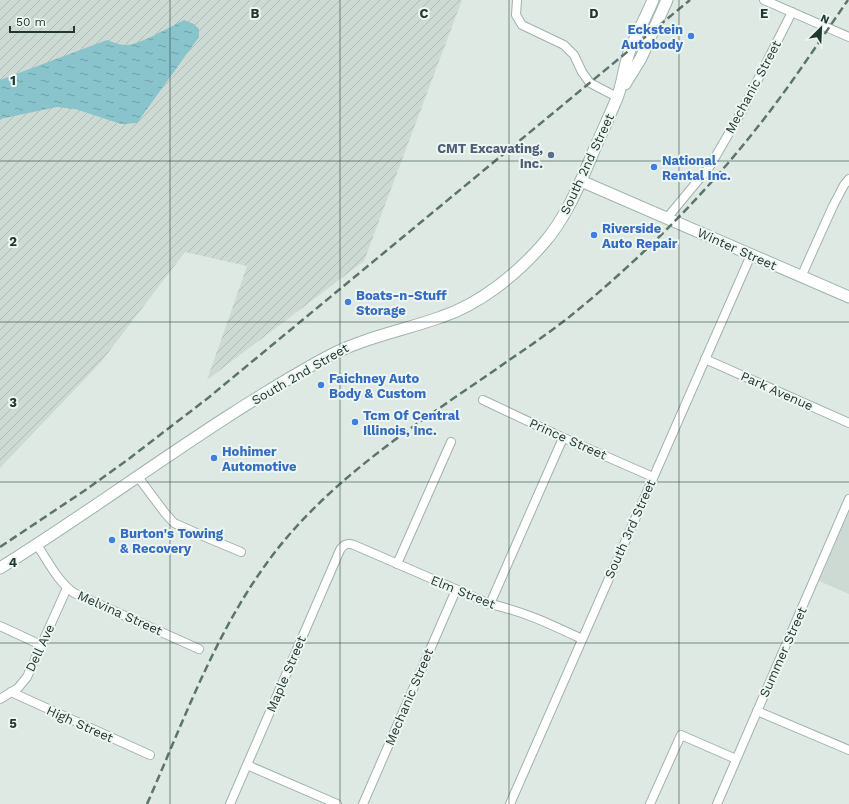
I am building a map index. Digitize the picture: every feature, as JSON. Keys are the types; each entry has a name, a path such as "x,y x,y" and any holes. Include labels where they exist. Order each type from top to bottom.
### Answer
{"main road":[{"name":"South 2nd Street","path":"0,568 232,414 325,357 358,342 443,317 477,300 515,273 543,244 563,216 581,181 617,97 630,51 652,0"},
{"path":"617,97 641,58 667,0"},
{"name":"Winter Street","path":"581,181 849,297"}],"street":[{"path":"517,0 516,15 519,22 525,27 564,45 574,56 582,72 590,83 617,97"},
{"path":"764,0 849,37"},
{"name":"Mechanic Street","path":"667,218 710,166 743,109 792,12"},
{"path":"801,277 833,206 844,184 849,179"},
{"name":"South 3rd Street","path":"510,804 751,255"},
{"name":"Park Avenue","path":"705,359 849,423"},
{"name":"Prince Street","path":"483,400 563,438 653,477"},
{"path":"490,604 563,438"},
{"path":"397,564 451,442"},
{"path":"138,477 174,523 241,552"},
{"name":"Summer Street","path":"717,804 849,499"},
{"name":"Melvina Street","path":"37,544 58,578 74,593 199,649"},
{"name":"Elm Street","path":"344,545 354,545 490,604 511,609 536,618 582,638"},
{"name":"Maple Street","path":"230,804 340,550 344,545"},
{"name":"Dell Ave","path":"0,699 20,685 27,677 67,588"},
{"name":"Mechanic Street","path":"363,804 456,590"},
{"path":"0,626 41,646"},
{"name":"High Street","path":"11,692 150,755"},
{"path":"757,711 849,750"},
{"path":"650,804 681,735 736,759"},
{"path":"247,765 337,804"}],"shaded area":[{"path":"0,0 462,0 364,261 207,380 247,266 185,252 101,362 0,468"},
{"path":"849,512 849,594 819,581"}],"water":[{"path":"184,20 194,24 199,29 199,37 137,123 121,124 75,109 57,107 0,119 0,80 107,40 123,45 138,42"}],"railway":[{"path":"0,547 126,461 208,398 690,0"},
{"path":"147,804 189,706 219,642 254,581 275,552 300,522 357,469 419,422 568,318 619,275 691,205 735,155 780,98 848,0"}],"place":[{"name":"Eckstein Autobody","path":"691,36"},
{"name":"CMT Excavating, Inc.","path":"551,155"},
{"name":"National Rental Inc.","path":"654,167"},
{"name":"Riverside Auto Repair","path":"594,235"},
{"name":"Boats-n-Stuff Storage","path":"348,302"},
{"name":"Faichney Auto Body & Custom","path":"321,385"},
{"name":"Tcm Of Central Illinois, Inc.","path":"355,422"},
{"name":"Hohimer Automotive","path":"214,458"},
{"name":"Burton's Towing & Recovery","path":"112,540"}]}
